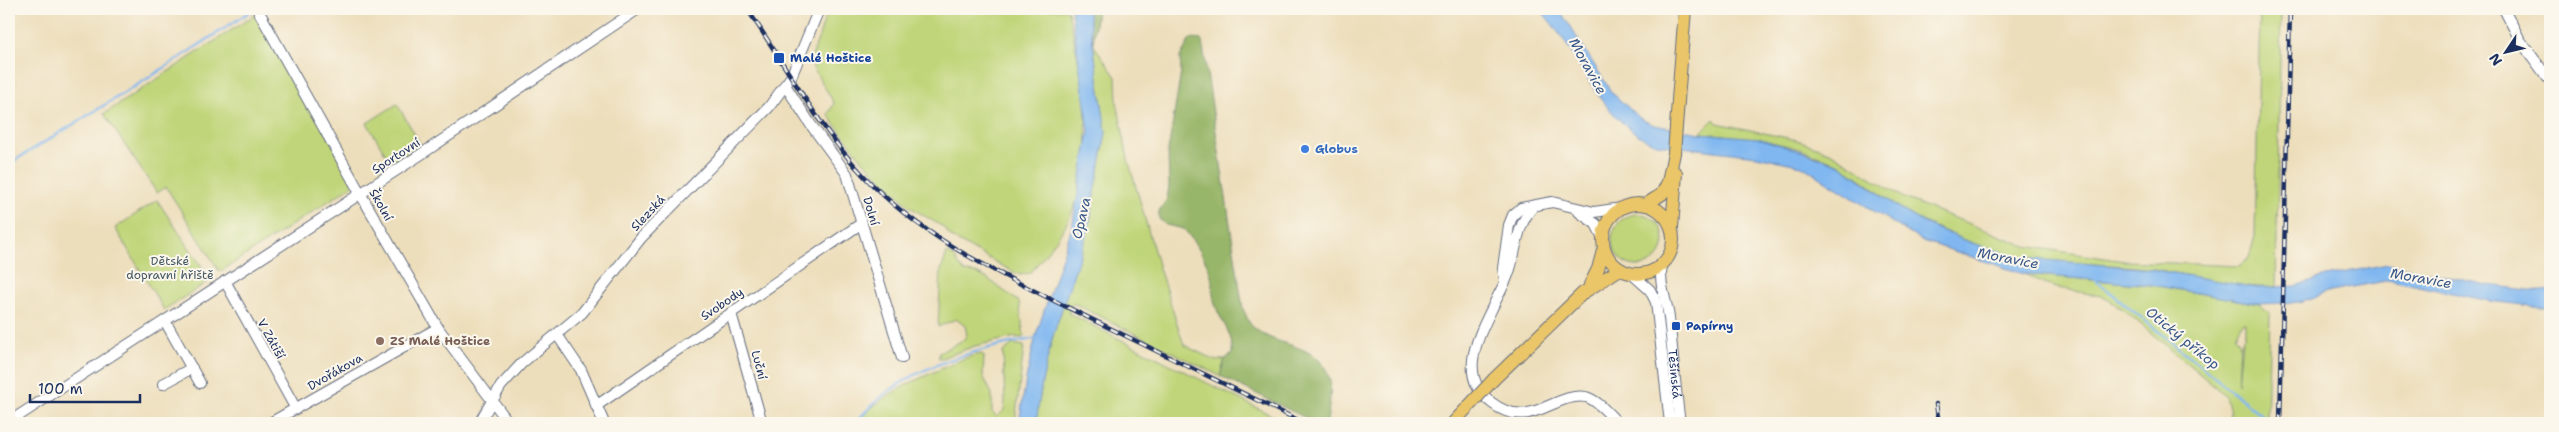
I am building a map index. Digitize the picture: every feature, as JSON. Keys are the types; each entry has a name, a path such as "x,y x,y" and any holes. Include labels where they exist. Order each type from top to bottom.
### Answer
{"main road":[{"path":"1645,205 1662,194 1668,182 1674,153 1685,9"},
{"name":"Těšínská","path":"1662,265 1672,250 1677,168 1674,153"},
{"path":"1454,423 1494,380 1583,293 1594,278 1608,222 1622,208 1631,205 1645,205 1661,213 1672,228"},
{"name":"Těšínská","path":"1604,243 1609,258 1626,272"},
{"path":"1583,293 1626,272 1649,273 1662,265"}],"street":[{"name":"Sportovní","path":"9,422 638,9"},
{"name":"Slezská","path":"479,423 501,386 522,364 558,336 596,298 641,238 769,107 791,77 819,9"},
{"path":"2504,9 2520,40 2550,81"},
{"name":"Školní","path":"259,12 438,328 509,423"},
{"name":"Dolní","path":"785,85 811,125 847,174 902,358"},
{"path":"1618,423 1587,398 1575,397 1532,412 1518,413 1495,406 1480,390 1472,371 1474,350 1506,281 1523,219 1534,206 1552,202 1574,209 1594,212 1622,208"},
{"path":"1574,209 1596,224 1604,243"},
{"name":"Svobody","path":"596,406 862,223"},
{"name":"Těšínská","path":"1662,265 1660,279 1669,316 1672,366 1680,423"},
{"name":"Těšínská","path":"1626,272 1646,285 1654,296 1658,308 1670,423"},
{"name":"V Zátiší","path":"225,281 296,409"},
{"name":"Luční","path":"732,313 762,423"},
{"path":"165,321 200,383"},
{"name":"Dvořákova","path":"270,423 438,328"},
{"path":"1659,331 1656,342 1666,423"},
{"path":"558,336 581,370 604,423"},
{"path":"163,384 192,368"}],"green space":[{"path":"828,9 1066,9 1068,11 1079,62 1086,115 1085,167 1079,193 1070,217 1057,239 1030,273 1020,275 951,237 943,227 910,207 863,161 828,115 834,103 810,63"},
{"path":"1088,9 1097,9 1093,44"},
{"path":"2260,9 2281,9 2276,287 2230,284 2136,267 2072,263 2012,256 1963,239 1916,218 1861,179 1823,157 1771,142 1700,133 1714,119 1717,123 1797,140 1830,152 1904,198 2026,246 2124,261 2239,266 2249,258 2255,236"},
{"path":"259,12 355,184 220,272 166,187 157,193 104,114"},
{"path":"1190,39 1202,40 1243,309 1252,326 1262,334 1308,352 1317,358 1325,368 1330,381 1327,423 1316,423 1220,376 1225,359 1232,354 1232,347 1229,335 1215,303 1207,263 1184,229 1166,225 1159,219 1159,211 1167,199 1169,186 1168,151 1181,72 1180,57"},
{"path":"1093,44 1116,77 1117,102 1128,159 1159,268 1184,345 1216,361 1225,359 1220,376 1073,303 1068,313 1287,423 1036,423 1042,382 1052,339 1088,231 1106,132"},
{"path":"397,104 421,145 391,163 367,123"},
{"name":"Dětské dopravní hřiště","path":"157,200 211,280 164,310 115,228"},
{"path":"1633,214 1643,214 1657,221 1664,235 1664,245 1657,259 1643,266 1633,266 1623,262 1616,255 1612,245 1612,235 1616,225 1623,218"},
{"path":"947,253 954,257 964,272 976,273 988,279 1019,302 1024,336 1022,338 1015,337 975,346 939,359 939,353 963,340 967,335 965,326 956,319 938,327 941,270"},
{"path":"2024,274 2152,285 2260,304 2270,314 2267,423 2229,423 2230,412 2226,396 2119,306 2101,296 2053,287","holes":["2242,322 2245,322 2245,334 2242,340 2238,384 2240,343 2235,336"]},
{"path":"1013,344 1024,346 1015,423 857,423 887,396 963,359 982,354 984,356 983,376 992,394 992,412 997,417 1004,410 1005,402 1003,352"}],"water":[{"name":"Opava","path":"1071,9 1088,9 1106,132 1088,231 1052,339 1042,382 1036,423 1019,423 1036,335 1072,227 1089,131"},
{"name":"Moravice","path":"1539,9 1559,9 1612,93 1641,119 1654,125 1700,133 1758,138 1816,156 1840,165 1902,210 1924,223 1972,243 2023,258 2151,269 2258,288 2295,286 2326,276 2388,264 2488,285 2543,292 2550,291 2550,308 2489,301 2391,280 2331,291 2300,302 2260,304 2152,285 2024,274 1920,240 1802,166 1757,156 1656,144 1635,133 1618,119 1604,102 1554,26"}],"waterway":[{"path":"9,164 150,77 254,9"},
{"name":"Otický příkop","path":"2094,279 2271,423"},
{"path":"855,423 889,391 927,369 964,355 1038,338"}],"railway":[{"path":"747,9 831,137 864,176 887,199 913,220 939,238 995,271 1304,423"},
{"path":"2280,423 2290,9"},
{"path":"1936,404 1939,423"}],"place":[{"name":"Malé Hoštice","path":"779,58"},
{"name":"Globus","path":"1305,149"},
{"name":"Papírny","path":"1676,326"},
{"name":"ZS Malé Hoštice","path":"380,341"}]}
